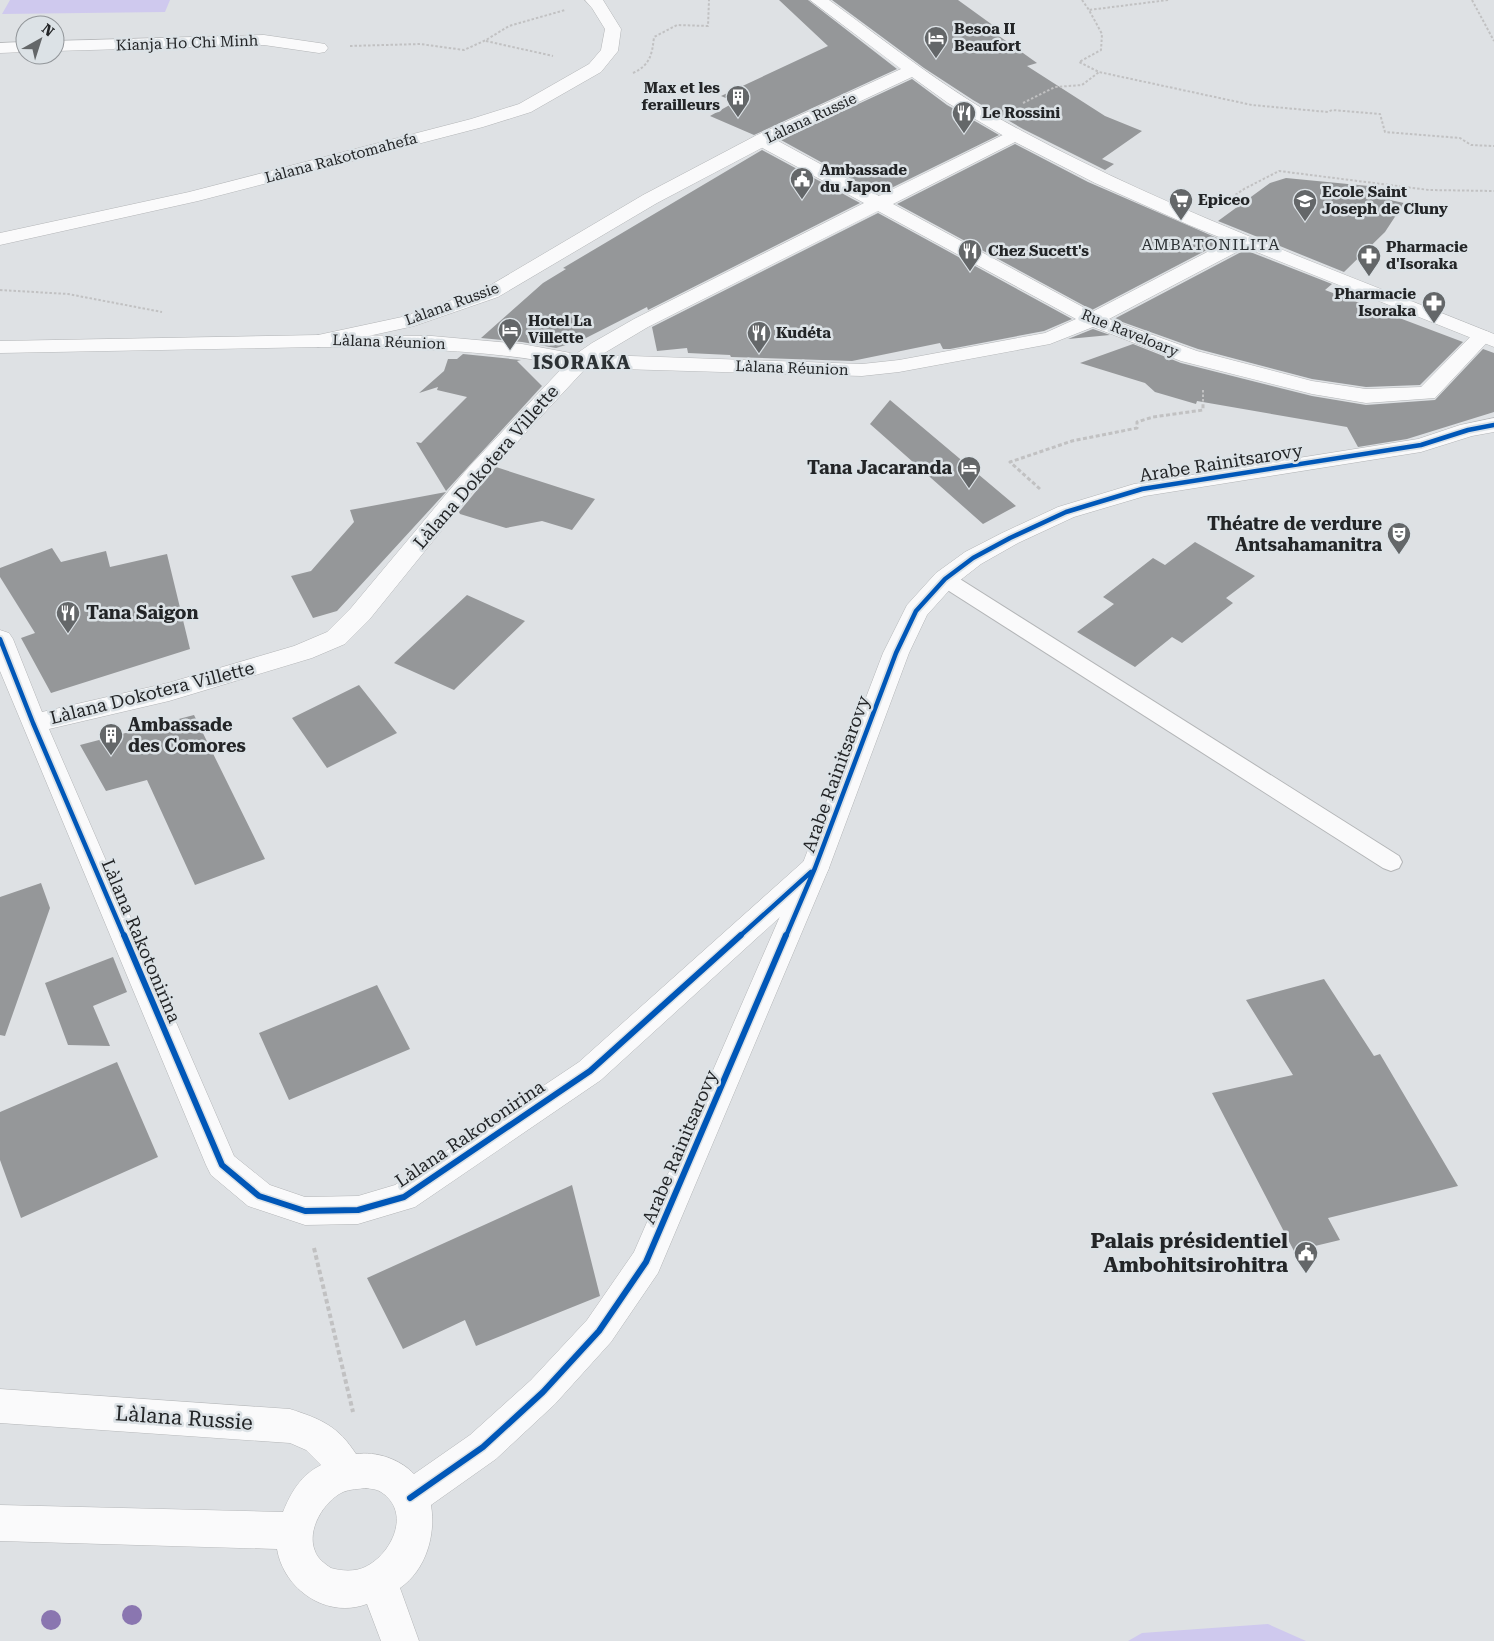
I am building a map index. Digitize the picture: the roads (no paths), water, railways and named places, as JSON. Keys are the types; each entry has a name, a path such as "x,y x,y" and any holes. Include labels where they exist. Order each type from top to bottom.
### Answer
{"street":[{"path":"818,0 913,70 1015,136 1102,179 1196,221 1488,339"},
{"name":"Làlana Rakotomahefa","path":"0,240 191,197 525,108 595,68 609,48 613,29 595,1"},
{"name":"Kianja Ho Chi Minh","path":"65,46 264,40 320,48"},
{"path":"0,48 15,47"},
{"name":"Làlana Russie","path":"0,347 318,340 407,322 491,293 650,199 762,140 913,70"},
{"name":"Làlana Dokotera Villette","path":"33,723 169,692 303,652 336,638 360,614 476,473 580,361 599,347 641,323 1015,136"},
{"name":"Rue Raveloary","path":"762,140 1092,320 1189,356 1312,387 1366,396 1427,393 1488,339"},
{"name":"Làlana Réunion","path":"318,340 432,342 522,350 580,361 862,370 899,366 1050,338 1092,320 1243,241"},
{"name":"Arabe Rainitsarovy","path":"410,1498 483,1448 543,1392 598,1331 646,1262 815,868 896,653 916,611 946,579 980,554 1066,512 1142,489 1421,445 1468,430 1494,425"},
{"name":"Làlana Rakotonirina","path":"0,639 33,723 222,1165 259,1196 305,1211 358,1210 404,1197 590,1071 815,868"},
{"name":"Làlana Russie","path":"0,1406 290,1426 316,1434 357,1472"},
{"path":"357,1472 384,1474 399,1483 410,1498 415,1515 414,1534 408,1553 396,1569 378,1581 357,1589 337,1589 318,1582 304,1569 296,1551 295,1531 301,1510 313,1493 329,1480 357,1472"},
{"path":"0,1523 295,1531"},
{"path":"378,1581 400,1641"}],"lane":[{"path":"946,579 1390,862"}],"place":[{"name":"Besoa II Beaufort","path":"936,59"},
{"name":"Max et les ferailleurs","path":"738,118"},
{"name":"Le Rossini","path":"964,134"},
{"name":"Ambassade du Japon","path":"802,200"},
{"name":"Epiceo","path":"1181,221"},
{"name":"Ecole Saint Joseph de Cluny","path":"1305,222"},
{"name":"Chez Sucett's","path":"970,272"},
{"name":"Pharmacie d'Isoraka","path":"1369,277"},
{"name":"Pharmacie Isoraka","path":"1434,324"},
{"name":"Hotel La Villette","path":"510,351"},
{"name":"Kudéta","path":"759,354"},
{"name":"Tana Jacaranda","path":"969,489"},
{"name":"Théatre de verdure Antsahamanitra","path":"1399,555"},
{"name":"Tana Saigon","path":"68,634"},
{"name":"Ambassade des Comores","path":"111,756"},
{"name":"Palais présidentiel Ambohitsirohitra","path":"1306,1274"}],"district":[{"name":"AMBATONILITA","path":"1211,244"},
{"name":"ISORAKA","path":"582,362"}]}
